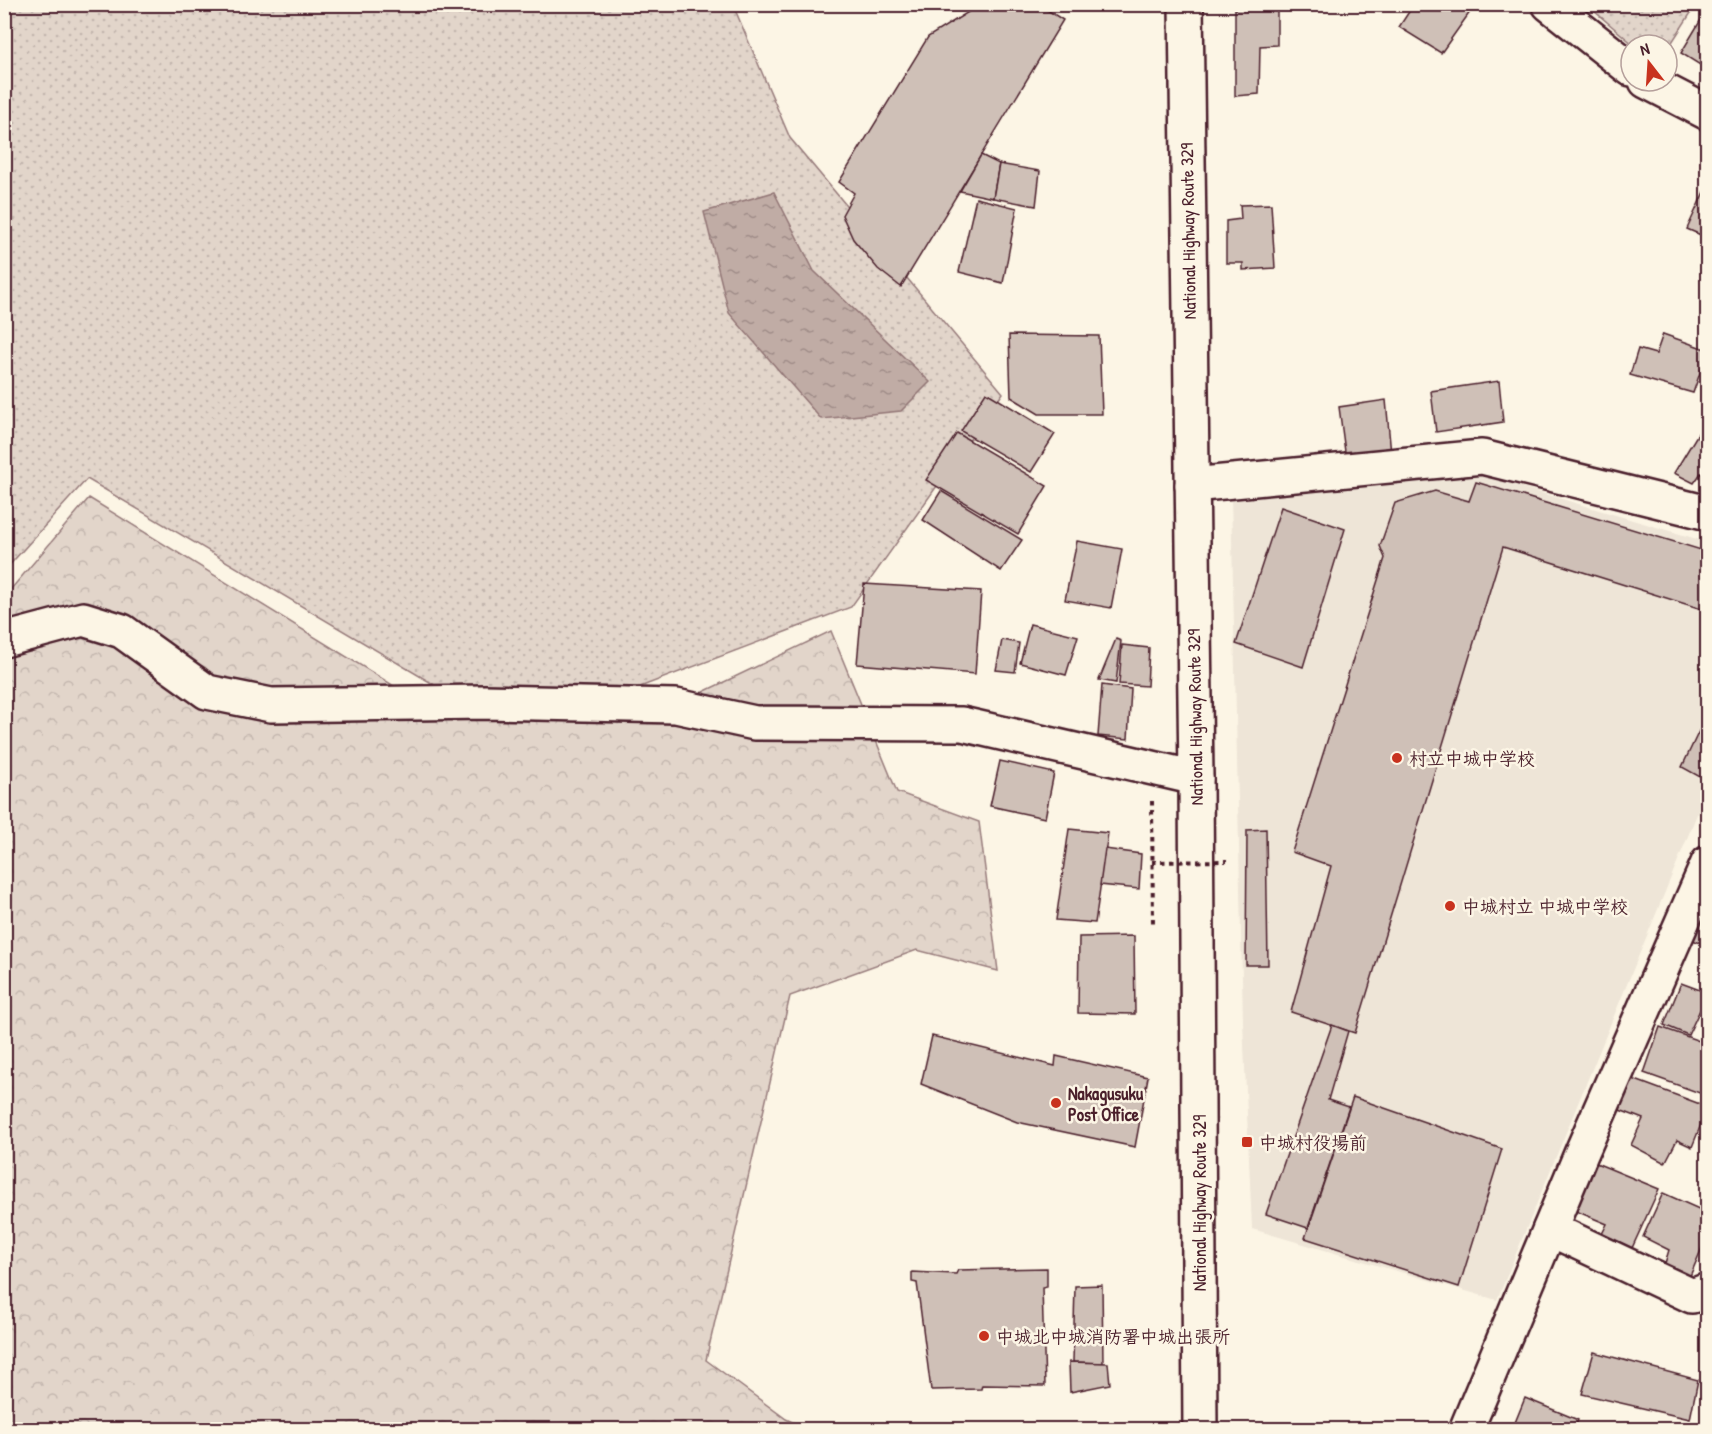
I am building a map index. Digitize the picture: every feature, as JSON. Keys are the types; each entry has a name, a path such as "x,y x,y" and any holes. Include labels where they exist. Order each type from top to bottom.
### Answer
{"main road":[{"name":"National Highway Route 329","path":"1186,4 1196,778 1200,1430"},
{"path":"1549,4 1619,59"},
{"path":"1669,93 1707,113"},
{"path":"1192,485 1482,457 1707,513"},
{"path":"4,640 83,619 122,631 207,692 271,705 485,702 676,706 755,723 962,724 1196,778"},
{"path":"1466,1430 1707,863"},
{"path":"1550,1228 1692,1296 1707,1290"}],"path":[{"path":"1152,795 1153,926"},
{"path":"1152,862 1227,861"}],"shaded area":[{"name":"中城村立 中城中学校","path":"1477,474 1707,542 1707,790 1497,1300 1252,1229 1243,1022 1231,495"}],"green space":[{"path":"5,5 733,5 790,138 1003,393 851,607 624,693 450,694 87,479 5,570"},
{"path":"1587,5 1696,5 1678,33 1620,33"},
{"path":"89,498 446,718 703,692 831,631 897,792 979,822 998,971 917,950 790,996 706,1360 786,1419 807,1429 5,1430 5,596"}],"water":[{"path":"774,192 814,271 930,382 901,411 821,419 729,313 704,212"}],"building":[{"path":"1038,4 1063,20 901,287 878,269 853,239 842,215 854,193 839,182 928,37 973,9 992,10"},
{"path":"1235,4 1277,6 1277,45 1260,46 1259,94 1235,96"},
{"path":"1414,4 1475,5 1441,53 1399,27"},
{"path":"1708,8 1708,70 1681,53"},
{"path":"981,155 999,164 993,198 960,191"},
{"path":"999,164 1040,171 1036,206 993,198"},
{"path":"1708,183 1708,238 1687,229"},
{"path":"976,198 1017,208 1003,283 959,272"},
{"path":"1271,204 1275,268 1243,270 1243,263 1226,263 1226,221 1241,219 1240,205"},
{"path":"1663,334 1708,350 1693,393 1630,375 1638,349 1656,354"},
{"path":"1009,335 1099,336 1102,414 1039,414 1011,397"},
{"path":"1499,381 1503,422 1436,432 1431,391"},
{"path":"986,392 1055,434 1031,472 961,431"},
{"path":"1386,400 1391,454 1346,459 1339,407"},
{"path":"1708,417 1708,477 1701,473 1694,483 1674,473"},
{"path":"957,433 1047,486 1018,534 926,480"},
{"path":"1476,482 1708,552 1708,611 1503,547 1355,1033 1291,1012 1331,866 1292,852 1385,558 1380,546 1395,503 1435,491 1469,501"},
{"path":"941,491 1022,540 1001,571 923,520"},
{"path":"1281,507 1345,529 1303,667 1236,644"},
{"path":"1077,541 1122,549 1111,608 1065,600"},
{"path":"864,584 981,591 975,674 857,664"},
{"path":"1030,624 1078,636 1066,675 1020,663"},
{"path":"1116,639 1121,641 1116,683 1099,680"},
{"path":"1002,640 1019,643 1015,672 996,670"},
{"path":"1122,645 1149,648 1147,686 1119,684"},
{"path":"1102,685 1131,689 1128,739 1098,736"},
{"path":"1708,712 1708,766 1702,778 1682,767"},
{"path":"1000,761 1054,773 1045,818 990,806"},
{"path":"1069,829 1108,833 1095,923 1056,920"},
{"path":"1266,829 1268,965 1246,965 1247,830"},
{"path":"1105,849 1141,854 1139,889 1100,885"},
{"path":"1700,914 1708,917 1708,946 1690,939"},
{"path":"1134,936 1135,1014 1078,1013 1079,937"},
{"path":"1681,983 1708,993 1688,1035 1664,1025"},
{"path":"1332,1025 1348,1031 1328,1100 1349,1107 1308,1228 1266,1214"},
{"path":"1660,1027 1708,1044 1708,1096 1644,1073"},
{"name":"Nakagusuku Post Office","path":"932,1036 1055,1066 1056,1056 1148,1077 1135,1147 1017,1122 921,1084"},
{"path":"1630,1078 1708,1107 1692,1147 1677,1140 1665,1163 1631,1145 1643,1119 1617,1109"},
{"path":"1353,1097 1502,1149 1459,1287 1305,1238"},
{"path":"1596,1163 1659,1189 1632,1248 1602,1234 1607,1224 1576,1211"},
{"path":"1663,1193 1708,1213 1708,1234 1687,1283 1663,1270 1669,1250 1643,1237"},
{"name":"中城北中城消防署中城出張所","path":"1047,1268 1047,1287 1042,1288 1045,1386 982,1385 981,1389 931,1390 917,1283 912,1282 912,1272 956,1274 958,1270"},
{"path":"1102,1285 1103,1363 1073,1362 1075,1286"},
{"path":"1594,1352 1698,1380 1690,1419 1582,1394"},
{"path":"1069,1362 1108,1363 1110,1384 1070,1392"},
{"path":"1525,1398 1578,1420 1574,1430 1512,1430"}],"place":[{"name":"村立中城中学校","path":"1397,758"},
{"name":"中城村立 中城中学校","path":"1450,906"},
{"name":"Nakagusuku Post Office","path":"1056,1103"},
{"name":"中城村役場前","path":"1247,1142"},
{"name":"中城北中城消防署中城出張所","path":"984,1336"}]}
